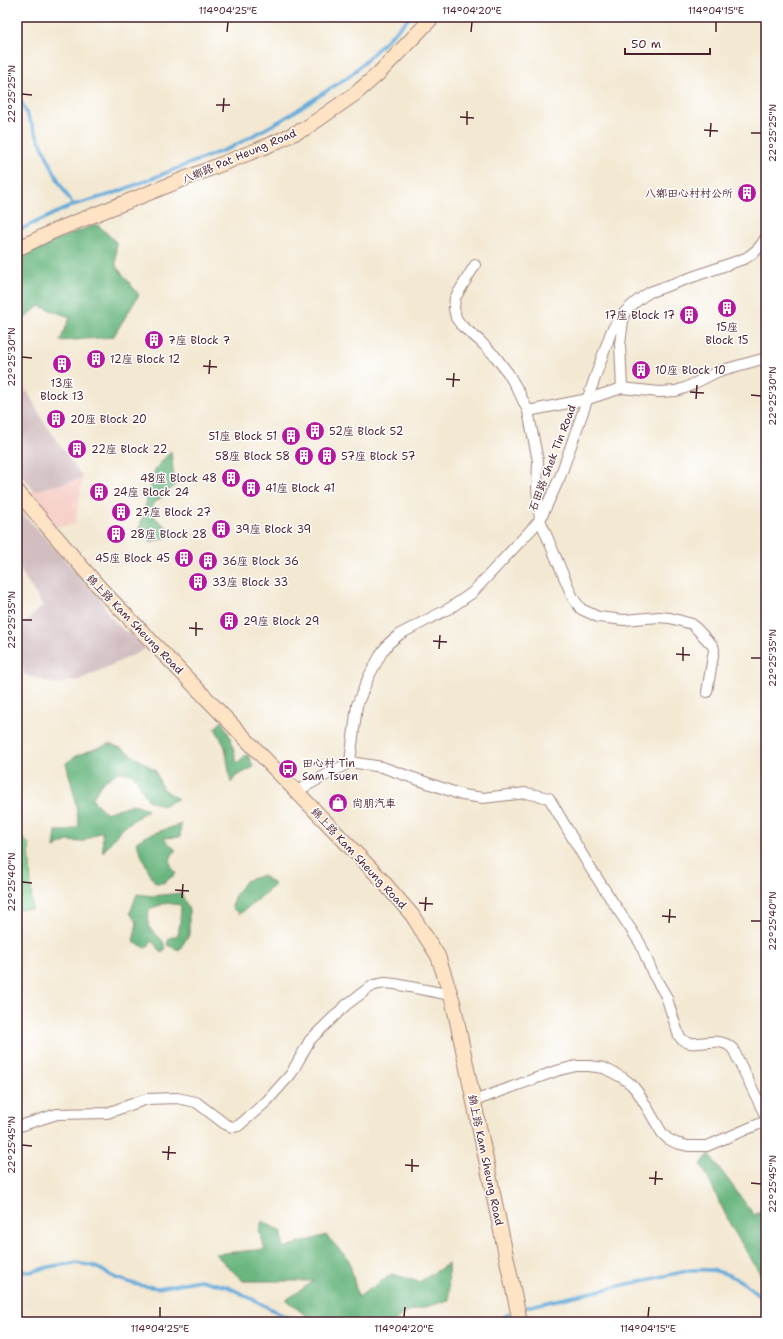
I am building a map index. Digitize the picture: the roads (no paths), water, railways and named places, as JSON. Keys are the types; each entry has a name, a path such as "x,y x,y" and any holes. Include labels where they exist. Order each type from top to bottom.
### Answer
{"main road":[{"name":"八鄉路 Pat Heung Road","path":"17,249 56,230 267,146 306,128 354,94 378,74 433,17"},
{"name":"錦上路 Kam Sheung Road","path":"17,491 99,587 380,878 412,915 438,956 451,995 520,1322"}],"street":[{"name":"石田路 Shek Tin Road","path":"350,762 358,705 369,676 382,652 389,643 400,634 455,605 472,593 540,520 560,477 611,332 624,311 636,300 650,292 746,258 755,252 766,237"},
{"path":"476,265 455,298 454,308 456,318 462,326 495,356 508,373 528,411 538,461 537,488 540,520 573,598 581,609 598,617 624,620 658,617 670,618 692,624 713,646 714,650 707,692"},
{"path":"622,388 620,344 624,311"},
{"path":"528,411 588,399 622,388 659,392 685,388 719,371 766,358"},
{"path":"297,791 350,762 382,767 462,795 483,798 526,793 549,798 589,866 640,943 653,974 666,996 682,1041 687,1043 717,1041 728,1045 733,1049 766,1117"},
{"path":"17,1127 57,1114 107,1112 147,1098 177,1098 196,1102 225,1124 232,1127 238,1126 267,1101 291,1074 310,1040 346,1005 374,985 385,983 395,984 451,995"},
{"path":"474,1101 556,1071 576,1066 590,1066 609,1070 632,1085 662,1133 668,1139 676,1143 688,1146 707,1146 766,1121"}],"waterway":[{"path":"17,231 73,205 112,194 232,147 285,118 351,75 410,17"},
{"path":"17,93 59,182 73,205"},
{"path":"17,1271 30,1272 53,1266 75,1263 94,1266 116,1278 138,1285 158,1288 200,1280 228,1287 280,1314 300,1322"},
{"path":"526,1307 691,1270 713,1270 724,1273 749,1287 766,1302"},
{"path":"494,1322 509,1314"}],"place":[{"name":"八鄉田心村村公所","path":"747,193"},
{"name":"15座 Block 15","path":"727,308"},
{"name":"17座 Block 17","path":"689,315"},
{"name":"7座 Block 7","path":"154,340"},
{"name":"12座 Block 12","path":"96,359"},
{"name":"13座 Block 13","path":"62,364"},
{"name":"10座 Block 10","path":"641,370"},
{"name":"20座 Block 20","path":"56,419"},
{"name":"52座 Block 52","path":"315,431"},
{"name":"51座 Block 51","path":"291,436"},
{"name":"22座 Block 22","path":"77,449"},
{"name":"58座 Block 58","path":"304,456"},
{"name":"57座 Block 57","path":"327,456"},
{"name":"48座 Block 48","path":"231,478"},
{"name":"41座 Block 41","path":"251,488"},
{"name":"24座 Block 24","path":"99,492"},
{"name":"27座 Block 27","path":"121,512"},
{"name":"39座 Block 39","path":"221,529"},
{"name":"28座 Block 28","path":"116,534"},
{"name":"45座 Block 45","path":"184,558"},
{"name":"36座 Block 36","path":"208,561"},
{"name":"33座 Block 33","path":"198,582"},
{"name":"29座 Block 29","path":"229,621"},
{"name":"田心村 Tin Sam Tsuen","path":"288,769"},
{"name":"尚朋汽車","path":"338,803"}]}
